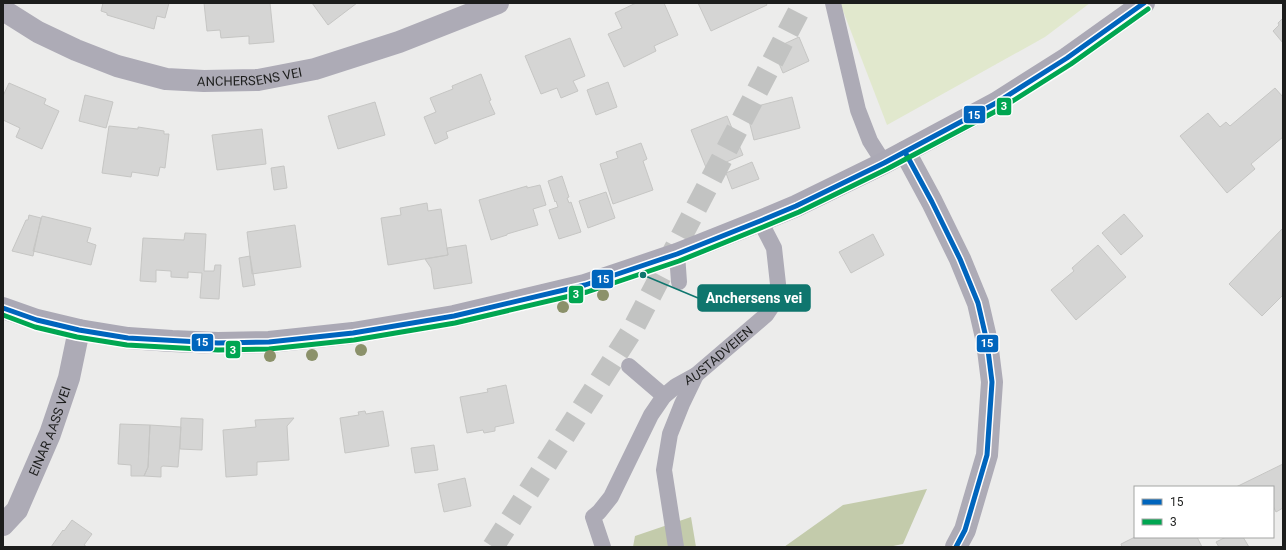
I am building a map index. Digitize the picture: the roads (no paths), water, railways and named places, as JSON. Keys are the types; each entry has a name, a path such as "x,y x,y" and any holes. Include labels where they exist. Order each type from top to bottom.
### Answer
{"main road":[{"path":"3,308 37,320 79,330 136,338 172,341 269,342 330,336 447,317 585,285 677,254 796,206 884,163 996,104 1067,58 1144,3"}],"street":[{"name":"ANCHERSENS VEI","path":"3,10 38,32 76,50 117,66 166,79 220,81 258,80 315,69 399,42 498,3"},
{"path":"905,152 960,259 978,303 987,342 992,382 987,455 965,530 956,547"},
{"name":"EINAR AASS VEI","path":"3,525 17,510 50,434 69,378 79,330"}],"lane":[{"path":"833,3 858,110 870,141 884,163"},
{"name":"AUSTADVEIEN","path":"603,547 593,517 611,497 652,416 664,396 676,386 696,375 766,315 776,300 778,284 774,248 760,220"},
{"path":"677,254 679,282"},
{"path":"629,366 664,396"},
{"path":"676,547 664,470 670,434 696,375"}],"tunnel":[{"path":"493,547 633,329 803,3"}],"place":[{"name":"Anchersens vei","path":"643,275"}]}
